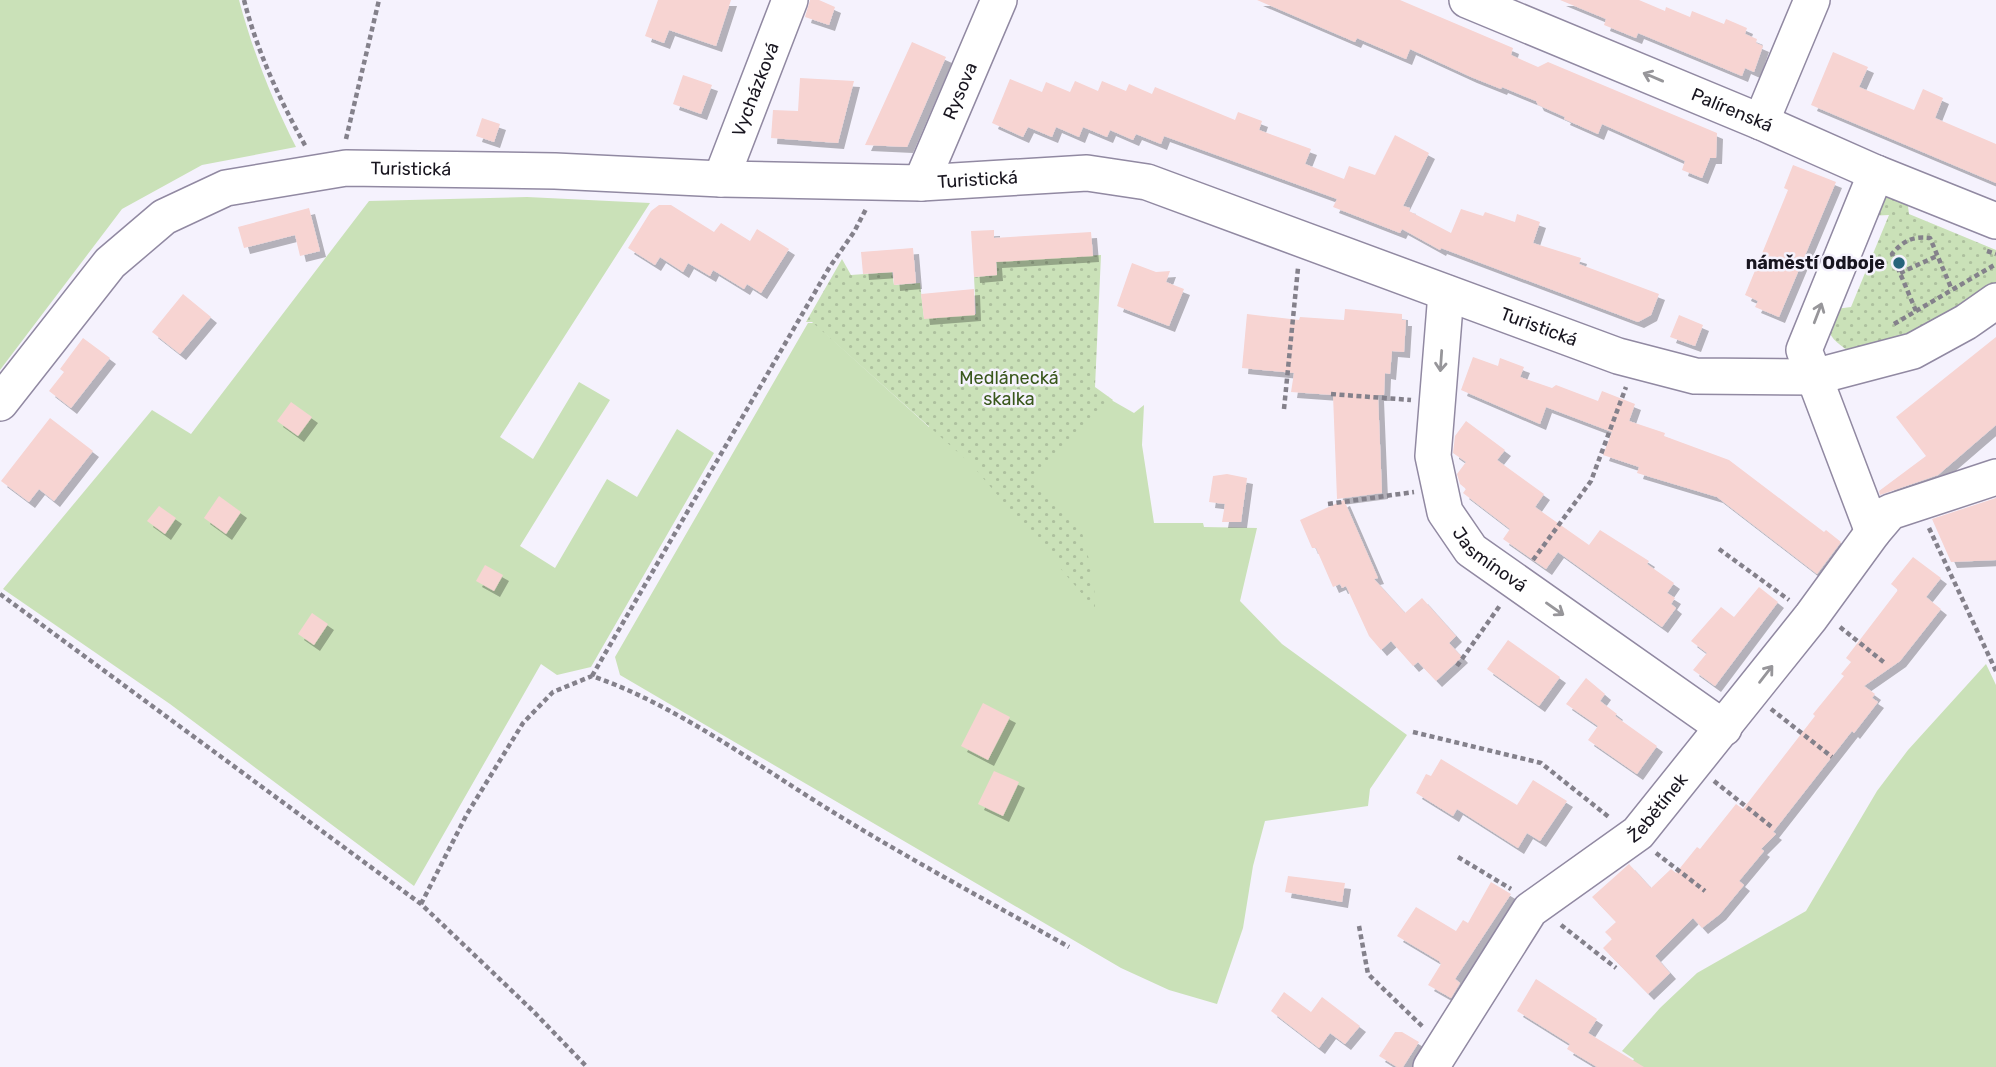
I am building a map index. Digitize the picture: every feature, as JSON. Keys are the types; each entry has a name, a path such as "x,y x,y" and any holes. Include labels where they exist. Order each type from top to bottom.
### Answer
{"street":[{"name":"Vycházková","path":"721,179 790,0"},
{"name":"Rysova","path":"921,183 999,0"},
{"name":"Palírenská","path":"1467,0 1996,221"},
{"path":"1761,122 1812,0"},
{"name":"Turistická","path":"0,403 110,263 164,217 226,188 334,169 555,171 721,179 921,183 1087,173 1147,182 1446,293 1636,360 1695,376 1814,377 1857,367 1913,351 1966,322 1996,301"},
{"path":"1873,532 1804,350 1876,173"},
{"name":"Jasmínová","path":"1446,293 1433,456 1445,512 1471,550 1724,728"},
{"name":"Žebětínek","path":"1437,1057 1530,910 1634,836 1724,728 1890,512 1996,477"}],"path":[{"path":"244,0 287,113 334,169 345,146 379,0"},
{"path":"421,904 467,814 523,723 553,692 592,676 829,268 854,232 881,181"},
{"path":"1916,311 1892,254 1902,242 1916,237 1930,239 1952,290"},
{"path":"1284,409 1301,239"},
{"path":"1900,273 1937,256"},
{"path":"1884,329 1996,264"},
{"path":"1457,666 1591,481 1636,360"},
{"path":"1331,394 1437,402"},
{"path":"1328,504 1440,489"},
{"path":"1917,502 1996,671"},
{"path":"1719,549 1886,664"},
{"path":"0,594 421,904 532,1010 587,1067"},
{"path":"592,676 627,688 669,710 854,825 1069,947"},
{"path":"1751,693 1832,757"},
{"path":"1413,732 1541,763 1705,891"},
{"path":"1694,765 1773,828"},
{"path":"1359,926 1368,974 1437,1057"}],"green space":[{"path":"0,0 239,0 264,75 296,147 202,165 122,209 0,370"},
{"path":"1884,182 1906,192 1909,214 1996,250 1996,287 1904,343 1853,354 1840,345 1829,332 1828,310 1851,307 1889,215 1867,216"},
{"path":"527,197 650,203 500,437 533,459 579,382 610,400 520,546 555,568 607,479 637,497 677,429 714,453 591,667 557,675 541,664 414,886 170,704 3,589 152,410 191,434 369,201"},
{"name":"Medlánecká skalka","path":"996,255 1006,261 1101,255 1095,387 1113,400 1033,477 1080,524 1094,580 1095,609 971,464 812,322 806,322 842,259 851,275 892,272 894,285 920,283 924,318 976,314 974,277 997,275"},
{"path":"808,323 814,323 929,427 931,423 1092,389 1134,413 1144,405 1142,445 1154,523 1203,523 1204,527 1257,528 1240,601 1282,644 1407,735 1370,789 1368,806 1265,821 1253,866 1243,928 1217,1004 1169,990 1121,968 620,675 615,657"},
{"path":"1986,664 1996,685 1996,1067 1629,1067 1634,1059 1622,1051 1660,1008 1697,973 1806,911 1877,791 1908,750"}],"building":[{"path":"658,0 731,0 716,46 669,30 664,43 645,36"},
{"path":"810,0 819,0 835,7 829,25 805,17"},
{"path":"1257,0 1400,0 1513,48 1511,55 1538,67 1548,62 1717,133 1716,158 1710,158 1702,178 1682,170 1685,161 1602,124 1598,134 1564,119 1565,117 1538,105 1536,101 1471,77 1410,49 1406,59 1357,38 1355,42"},
{"path":"1560,0 1639,0 1665,11 1666,7 1690,17 1692,11 1724,24 1726,19 1747,28 1745,34 1757,39 1756,43 1763,46 1754,72 1745,68 1742,76 1638,33 1636,38 1604,25 1606,19"},
{"path":"912,42 946,57 907,147 865,145"},
{"path":"1833,52 1868,67 1859,87 1914,110 1923,89 1943,98 1935,118 1996,144 1996,183 1811,105"},
{"path":"683,75 712,85 701,114 673,104"},
{"path":"800,78 854,81 838,143 771,138 773,110 798,111"},
{"path":"1010,79 1042,92 1046,82 1070,92 1075,81 1098,91 1102,81 1126,91 1129,84 1152,94 1155,87 1235,120 1238,112 1262,121 1259,130 1311,149 1305,164 1344,179 1349,166 1375,175 1395,135 1429,153 1403,206 1410,208 1409,211 1451,233 1461,209 1483,216 1485,212 1515,222 1517,214 1540,222 1533,243 1581,258 1579,264 1659,294 1651,315 1638,322 1441,248 1440,250 1402,229 1400,233 1333,207 1337,199 1164,136 1161,144 1136,134 1133,140 1110,130 1107,137 1083,127 1079,137 1056,127 1052,137 1028,127 1023,137 992,123"},
{"path":"482,118 500,124 494,142 476,136"},
{"path":"1793,165 1836,182 1779,317 1755,307 1758,301 1745,295 1788,190 1784,188"},
{"path":"659,205 671,205 714,232 721,223 750,241 757,229 789,249 761,293 747,284 744,289 713,270 710,276 688,263 683,272 660,257 655,265 628,248 651,211"},
{"path":"309,208 320,251 300,256 295,235 244,248 238,227"},
{"path":"994,230 994,238 1091,232 1093,256 996,262 997,275 974,277 971,231"},
{"path":"913,248 916,283 894,285 893,272 863,274 861,252"},
{"path":"1132,263 1156,272 1170,271 1166,282 1184,289 1169,326 1117,306"},
{"path":"974,289 975,315 924,319 921,294"},
{"path":"183,294 211,317 180,354 152,332"},
{"path":"1345,309 1402,314 1402,320 1406,320 1404,352 1392,351 1390,374 1385,373 1384,395 1378,395 1382,493 1337,499 1333,395 1291,392 1294,373 1242,368 1247,314 1299,320 1300,317 1344,320"},
{"path":"1679,315 1703,325 1695,346 1670,337"},
{"path":"1996,337 1996,425 1938,475 1880,495 1879,491 1926,456 1896,417"},
{"path":"83,338 110,358 71,408 49,391 64,372 60,369"},
{"path":"1473,357 1498,366 1500,358 1524,367 1520,377 1552,388 1556,385 1598,401 1602,391 1635,404 1629,421 1729,460 1841,542 1817,574 1717,497 1637,473 1639,467 1603,455 1612,432 1546,407 1540,424 1461,390"},
{"path":"291,402 312,417 298,436 277,421"},
{"path":"50,418 93,451 54,501 39,489 29,502 1,481"},
{"path":"1466,421 1505,450 1497,460 1544,494 1535,507 1589,545 1600,530 1649,561 1647,564 1674,583 1667,593 1675,598 1671,604 1676,608 1662,627 1558,552 1546,569 1503,539 1510,529 1463,493 1466,489 1460,484 1457,474 1466,462 1453,453 1455,436"},
{"path":"1227,474 1247,478 1241,522 1222,522 1225,504 1209,502 1213,476"},
{"path":"219,496 241,512 226,534 204,518"},
{"path":"1996,498 1996,560 1951,562 1932,519"},
{"path":"1344,500 1378,578 1374,579 1405,613 1422,598 1456,636 1449,643 1462,657 1436,681 1418,662 1413,666 1391,641 1381,650 1369,636 1346,586 1342,588 1340,584 1333,587 1316,548 1312,548 1300,520"},
{"path":"159,506 176,518 165,534 147,521"},
{"path":"1913,557 1941,578 1926,597 1941,609 1900,661 1864,686 1875,694 1872,698 1878,702 1773,832 1776,834 1761,849 1764,851 1739,881 1744,885 1720,914 1702,928 1693,918 1655,956 1670,973 1648,994 1603,948 1612,939 1605,932 1616,922 1592,897 1629,864 1651,888 1671,869 1676,873 1697,847 1700,849 1736,804 1743,809 1844,676 1841,674 1851,662 1846,658 1898,590 1891,584"},
{"path":"485,565 503,575 494,591 476,581"},
{"path":"1759,587 1778,602 1715,686 1693,670 1707,653 1691,641 1721,607 1734,617"},
{"path":"312,613 328,624 314,645 298,634"},
{"path":"1508,640 1560,677 1539,706 1487,669"},
{"path":"1586,678 1605,694 1600,701 1617,714 1615,716 1657,746 1637,774 1588,740 1598,726 1566,704"},
{"path":"983,703 1010,717 988,760 961,746"},
{"path":"1441,759 1517,805 1533,780 1567,801 1540,841 1527,833 1518,848 1457,809 1453,816 1416,793 1426,774 1431,776"},
{"path":"994,771 1019,782 1003,816 978,804"},
{"path":"1288,876 1345,883 1342,902 1285,892"},
{"path":"1491,882 1511,894 1455,979 1460,983 1451,998 1428,985 1441,964 1439,961 1397,936 1416,907 1456,931 1463,920 1468,923"},
{"path":"1536,979 1597,1019 1588,1033 1644,1067 1597,1067 1567,1049 1570,1044 1517,1011"},
{"path":"1284,992 1311,1012 1322,997 1360,1026 1345,1044 1330,1033 1319,1048 1271,1011"},
{"path":"1395,1032 1402,1032 1419,1042 1403,1067 1397,1067 1379,1056"}],"place":[{"name":"náměstí Odboje","path":"1899,263"}]}
